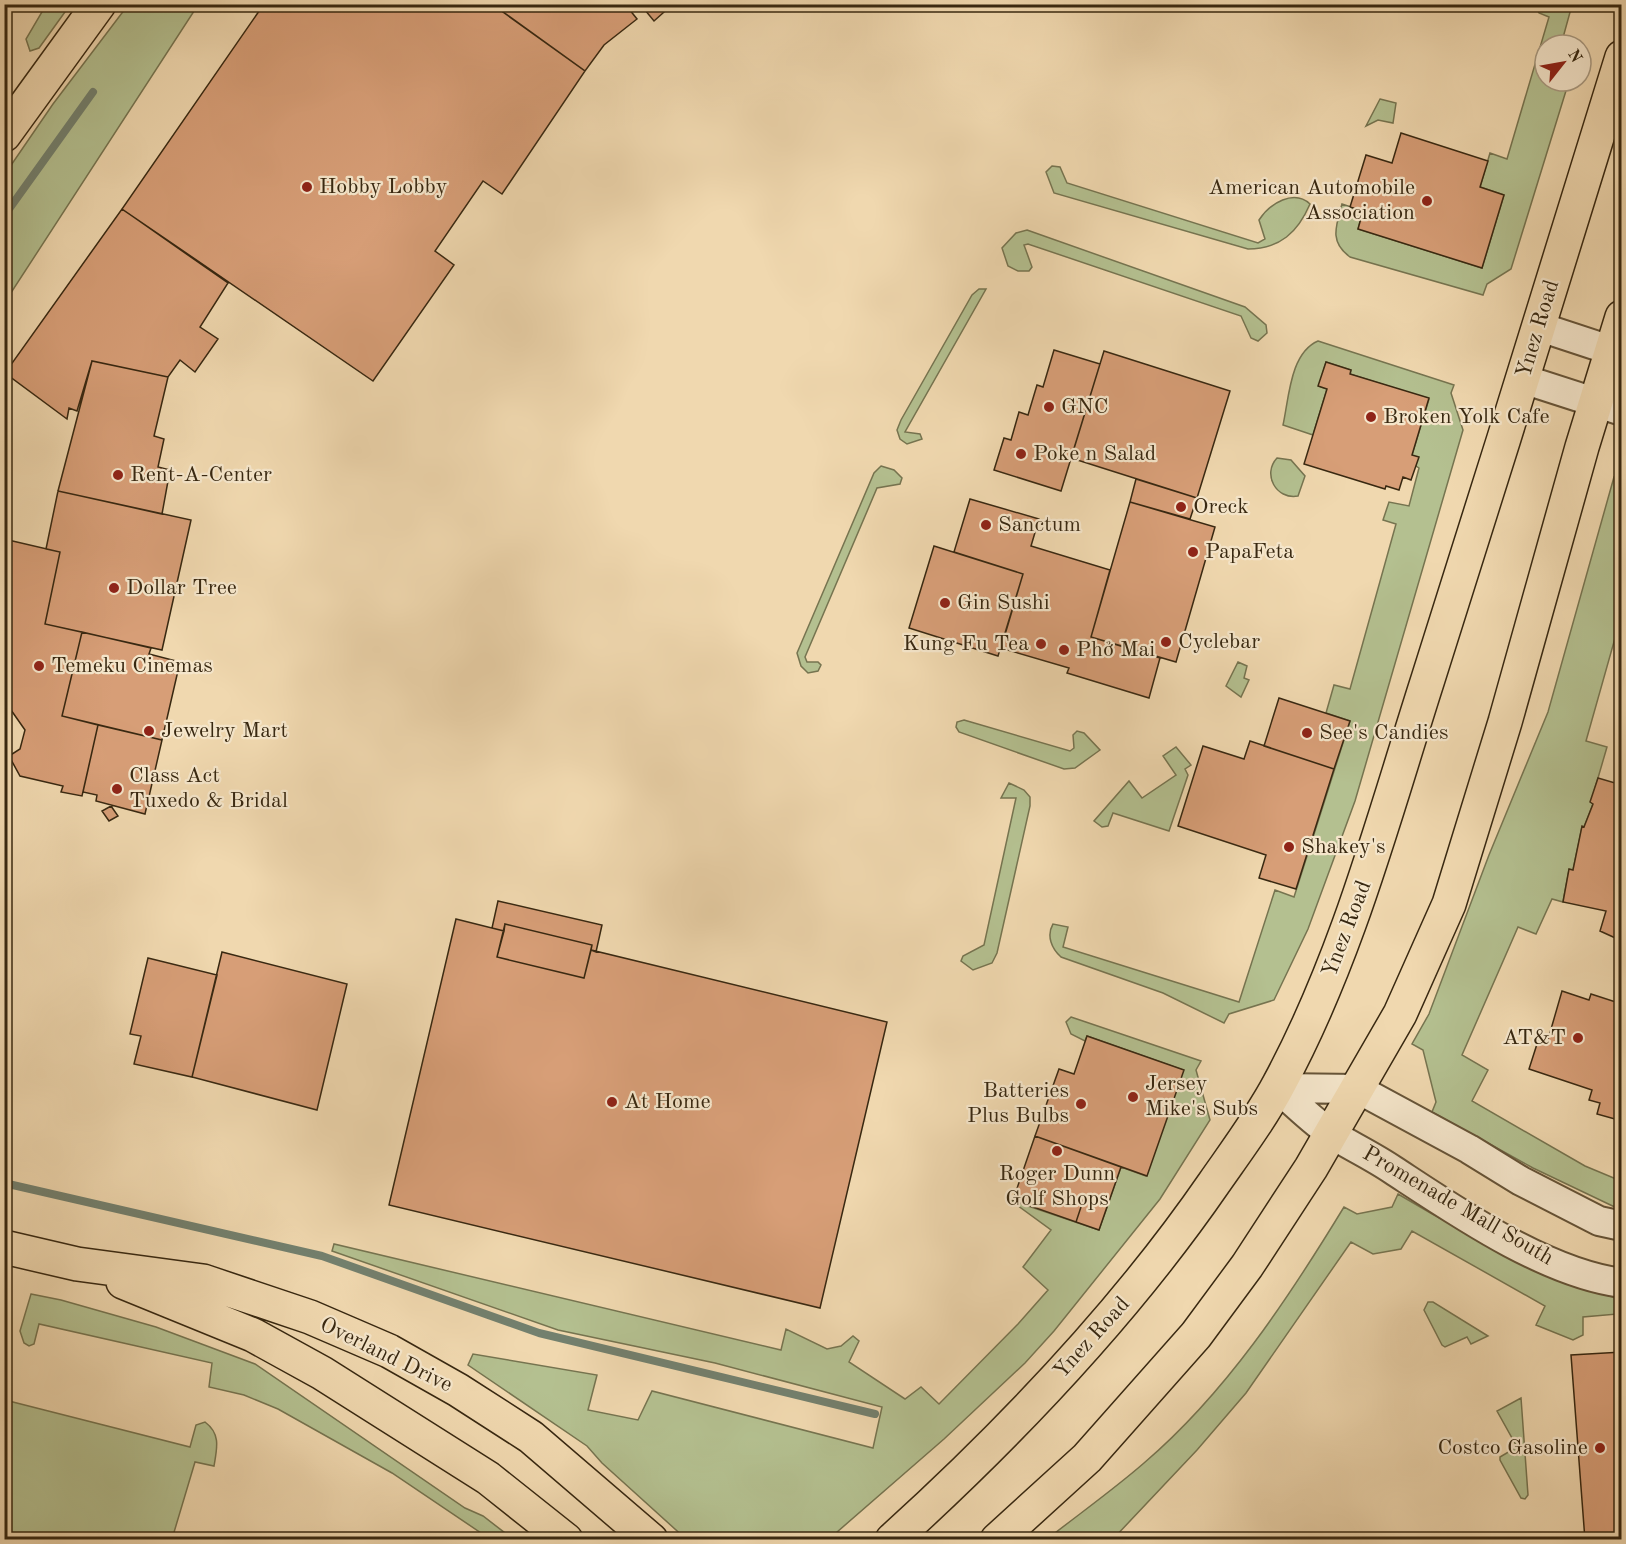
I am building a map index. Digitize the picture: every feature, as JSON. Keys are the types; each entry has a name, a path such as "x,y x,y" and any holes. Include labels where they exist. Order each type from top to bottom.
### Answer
{"main road":[{"path":"4,135 99,4"},
{"name":"Ynez Road","path":"892,1539 1011,1425 1122,1306 1180,1232 1277,1088 1326,984 1364,887 1540,327 1622,57"},
{"path":"997,1539 1087,1458 1196,1335 1247,1266 1332,1134 1400,1014 1449,904 1505,722 1608,407 1622,317"},
{"name":"Overland Drive","path":"4,1247 77,1264 203,1281 310,1317 389,1352 458,1390 531,1437 651,1539"},
{"name":"Overland Drive","path":"77,1264 253,1335 322,1373 488,1478 566,1539"}],"street":[{"path":"1540,327 1616,352"},
{"path":"1523,379 1608,407"},
{"path":"1277,1088 1358,1089 1469,1149 1530,1186 1599,1221 1622,1226"},
{"name":"Promenade Mall South","path":"1277,1088 1332,1134 1377,1159 1442,1202 1543,1259 1591,1277 1622,1283"}],"green space":[{"path":"46,5 70,5 39,48 30,51 26,39"},
{"path":"128,5 198,5 5,302 5,174 53,104"},
{"path":"1535,5 1572,5 1564,33 1544,33 1549,17 1539,13"},
{"path":"1533,71 1533,93 1565,93 1511,269 1487,284 1483,295 1350,257 1339,245 1336,226 1342,204 1363,211 1358,229 1482,268 1504,195 1480,187 1490,153 1507,159"},
{"path":"1380,99 1396,103 1393,123 1378,120 1366,126"},
{"path":"1052,166 1060,167 1067,183 1258,243 1265,239 1259,220 1269,208 1290,198 1304,200 1310,204 1300,223 1286,237 1270,246 1248,249 1054,193 1046,172"},
{"path":"1027,230 1245,307 1266,325 1267,333 1258,341 1251,338 1241,316 1028,244 1024,245 1032,267 1029,271 1018,271 1008,266 1002,248 1016,233"},
{"path":"979,289 986,289 905,432 920,434 922,439 907,444 900,439 897,430 901,420 972,295"},
{"path":"1318,341 1454,385 1451,393 1463,430 1355,801 1308,929 1274,1000 1229,1014 1224,1023 1163,993 1061,957 1053,946 1050,933 1053,924 1068,927 1063,947 1239,1002 1275,890 1294,897 1350,721 1326,713 1334,685 1350,689 1396,524 1383,520 1389,502 1409,506 1419,468 1412,455 1429,399 1350,374 1351,370 1326,362 1319,386 1327,389 1313,435 1283,425 1296,366 1309,347"},
{"path":"1277,458 1291,460 1305,476 1298,496 1283,494 1274,485 1271,471"},
{"path":"881,466 894,470 902,478 900,484 877,488 805,657 807,662 818,662 821,665 818,671 808,673 801,666 797,653 874,473"},
{"path":"1614,477 1621,479 1621,617 1586,741 1607,747 1591,802 1593,804 1584,827 1582,827 1573,870 1569,870 1563,902 1552,899 1536,934 1518,927 1462,1055 1488,1070 1472,1101 1585,1166 1621,1181 1621,1210 1533,1168 1432,1112 1436,1102 1423,1050 1412,1044 1429,1014 1489,855 1548,712"},
{"path":"1238,662 1247,666 1244,678 1249,680 1241,697 1226,686"},
{"path":"964,720 1070,751 1074,748 1073,735 1077,731 1084,733 1100,750 1075,768 1064,769 959,732 956,727 957,722"},
{"path":"1176,747 1191,765 1185,769 1188,775 1169,831 1113,813 1108,826 1102,827 1094,821 1129,781 1142,798 1176,775 1163,756"},
{"path":"1009,783 1024,790 1030,797 1030,806 997,953 992,963 973,970 961,961 963,956 984,945 1016,798 1001,798"},
{"path":"1071,1017 1201,1061 1196,1070 1210,1120 1160,1199 1054,1331 1025,1363 944,1439 829,1539 686,1539 602,1463 587,1446 468,1365 473,1354 597,1375 588,1410 638,1420 652,1391 873,1448 882,1407 715,1363 558,1330 332,1251 334,1244 781,1350 786,1329 827,1349 841,1346 853,1336 859,1341 849,1362 905,1399 921,1387 939,1404 1018,1324 1048,1290 1023,1267 1051,1230 1010,1200 1099,1230 1121,1167 1146,1176 1183,1070 1087,1036 1085,1041 1071,1034 1066,1022"},
{"path":"1398,1194 1507,1253 1592,1290 1621,1300 1621,1331 1617,1331 1617,1314 1583,1317 1583,1335 1573,1340 1536,1325 1545,1306 1412,1231 1401,1249 1373,1254 1351,1242 1246,1393 1197,1450 1113,1539 1046,1540 1144,1463 1202,1406 1229,1375 1278,1310 1344,1207 1357,1214 1392,1207"},
{"path":"31,1294 61,1300 156,1327 255,1364 465,1508 483,1516 513,1539 490,1539 392,1473 278,1409 244,1395 209,1387 212,1363 39,1324 34,1344 29,1346 24,1343 20,1331"},
{"path":"1428,1302 1433,1302 1488,1336 1471,1344 1467,1337 1445,1347 1424,1310"},
{"path":"1521,1398 1528,1495 1525,1499 1521,1498 1500,1460 1500,1457 1517,1447 1497,1411"},
{"path":"5,1400 190,1447 196,1425 205,1422 216,1436 214,1466 195,1462 172,1539 5,1539"}],"building":[{"name":"Hobby Lobby","path":"264,4 492,4 585,71 502,194 483,181 435,251 454,265 373,381 122,209"},
{"path":"506,4 625,4 637,19 604,45 585,71 500,10"},
{"path":"640,4 673,4 654,21"},
{"name":"American Automobile Association","path":"1401,133 1488,161 1480,187 1504,195 1482,268 1358,229 1363,211 1350,207 1366,155 1392,163"},
{"path":"122,209 228,283 200,327 218,339 195,372 180,360 168,377 92,361 77,411 69,408 67,419 5,373"},
{"path":"1054,350 1100,364 1061,491 994,470 1004,438 1011,440 1019,412 1028,415 1037,385 1043,387"},
{"path":"1104,351 1230,391 1197,498 1071,458"},
{"path":"92,361 168,377 154,436 164,439 158,467 170,470 162,514 58,491"},
{"name":"Broken Yolk Cafe","path":"1326,362 1351,370 1350,374 1429,398 1412,455 1419,457 1411,480 1403,477 1399,490 1386,486 1385,489 1304,464 1327,389 1318,386"},
{"path":"1136,479 1197,498 1190,519 1130,502"},
{"name":"Dollar Tree","path":"58,491 191,520 162,650 45,624 60,552 46,549"},
{"path":"970,499 1039,519 1031,546 1110,570 1091,637 1160,658 1149,698 1067,673 1069,668 1001,648 1023,574 954,552"},
{"path":"1130,502 1215,527 1176,662 1091,637"},
{"name":"Temeku Cinemas","path":"4,539 60,552 45,624 82,632 62,716 98,725 82,796 61,792 63,786 20,776 9,756 20,749 25,730 4,700"},
{"path":"934,546 1023,574 998,656 909,628"},
{"path":"82,632 151,648 149,654 180,662 162,740 62,716"},
{"name":"See's Candies","path":"1279,698 1350,721 1334,769 1264,746"},
{"path":"98,725 162,740 145,814 96,801 97,795 83,792"},
{"path":"1250,741 1334,769 1296,889 1259,878 1266,855 1178,826 1203,746 1244,759"},
{"path":"1598,778 1622,785 1622,941 1600,931 1606,911 1563,902 1569,869 1573,870 1582,826 1584,827 1593,804 1590,802"},
{"path":"111,806 118,816 109,821 102,811"},
{"path":"498,901 602,925 596,952 591,950 592,945 505,924 504,931 492,928"},
{"path":"456,919 504,931 497,957 584,978 591,950 887,1022 820,1308 389,1205"},
{"path":"505,924 592,945 584,978 497,957"},
{"path":"222,952 347,984 317,1110 192,1077"},
{"path":"148,958 217,975 192,1077 134,1064 141,1036 130,1034"},
{"path":"1562,991 1589,1000 1591,994 1622,1004 1622,1121 1597,1114 1600,1103 1589,1100 1592,1090 1529,1069 1538,1041 1547,1043"},
{"path":"1087,1036 1184,1070 1147,1176 1035,1136 1059,1069 1074,1074"},
{"path":"1035,1136 1121,1167 1099,1230 1013,1200"},
{"path":"1085,1195 1108,1204 1099,1230 1076,1222"},
{"name":"Costco Gasoline","path":"1622,1352 1622,1540 1585,1540 1571,1355"}],"waterway":[{"path":"4,216 93,92"},
{"path":"4,1183 322,1256 539,1333 875,1414"}],"place":[{"name":"Hobby Lobby","path":"307,187"},
{"name":"American Automobile Association","path":"1427,201"},
{"name":"GNC","path":"1049,407"},
{"name":"Broken Yolk Cafe","path":"1371,417"},
{"name":"Poke n Salad","path":"1021,454"},
{"name":"Rent-A-Center","path":"118,475"},
{"name":"Oreck","path":"1181,507"},
{"name":"Sanctum","path":"986,525"},
{"name":"PapaFeta","path":"1193,552"},
{"name":"Dollar Tree","path":"114,588"},
{"name":"Gin Sushi","path":"945,603"},
{"name":"Cyclebar","path":"1166,642"},
{"name":"Kung Fu Tea","path":"1041,644"},
{"name":"Phở Mai","path":"1064,650"},
{"name":"Temeku Cinemas","path":"39,666"},
{"name":"Jewelry Mart","path":"149,731"},
{"name":"See's Candies","path":"1307,733"},
{"name":"Class Act Tuxedo & Bridal","path":"117,789"},
{"name":"Shakey's","path":"1289,847"},
{"name":"AT&T","path":"1578,1038"},
{"name":"Jersey Mike's Subs","path":"1133,1097"},
{"name":"At Home","path":"612,1102"},
{"name":"Batteries Plus Bulbs","path":"1081,1104"},
{"name":"Roger Dunn Golf Shops","path":"1057,1151"},
{"name":"Costco Gasoline","path":"1600,1448"}]}
